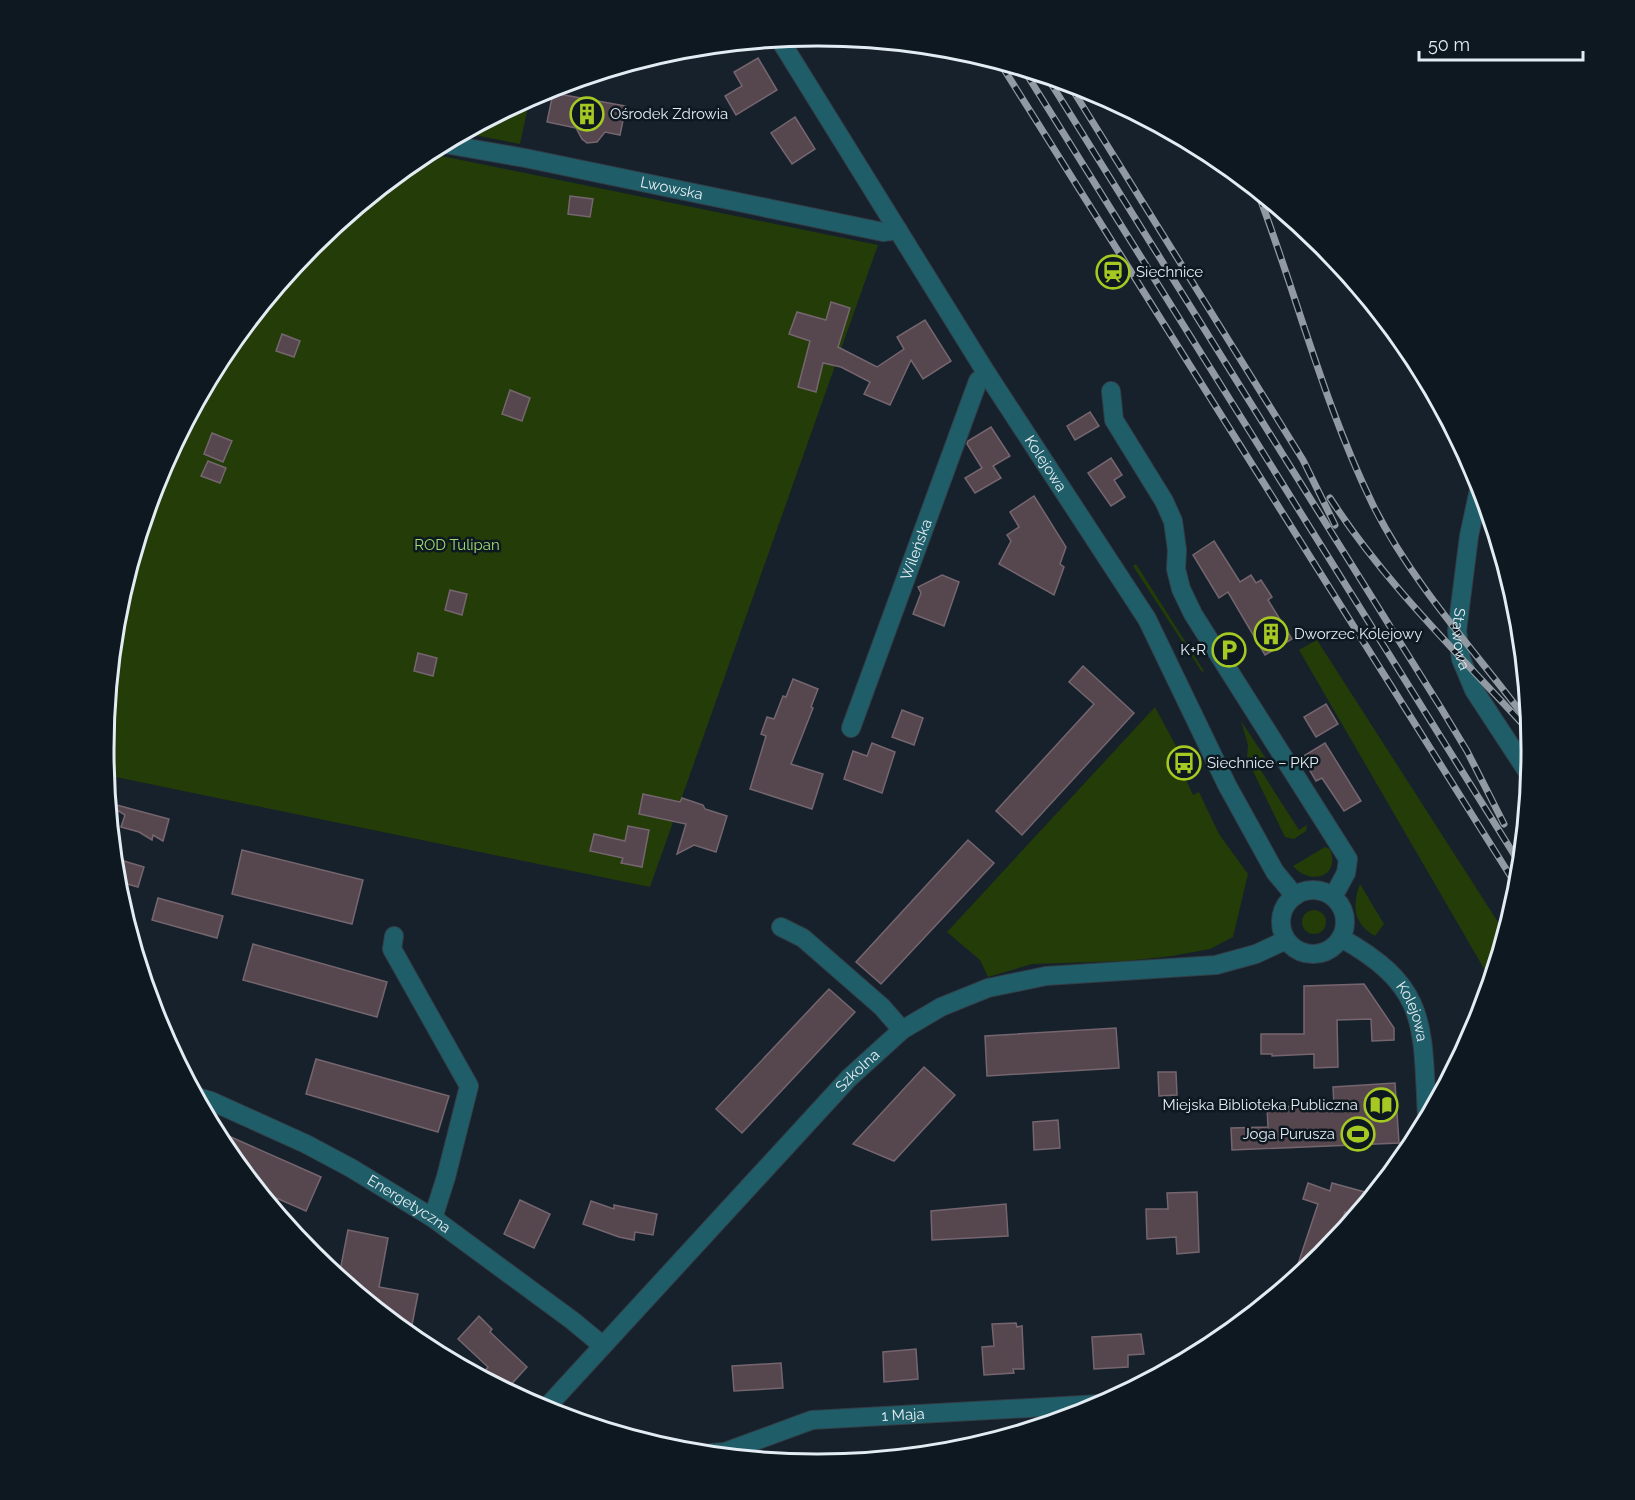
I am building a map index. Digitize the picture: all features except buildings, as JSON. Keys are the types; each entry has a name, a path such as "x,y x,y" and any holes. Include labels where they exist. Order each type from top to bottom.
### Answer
{"street":[{"name":"Kolejowa","path":"785,47 987,374 1147,619 1227,785 1275,872 1295,896"},
{"name":"Lwowska","path":"458,146 883,232 898,230"},
{"name":"Wileńska","path":"851,728 978,381 987,374"},
{"path":"1111,391 1114,420 1164,501 1173,521 1178,550 1176,569 1181,589 1193,614 1348,859 1346,873 1333,897"},
{"name":"Stawowa","path":"1476,504 1469,536 1457,631 1461,659 1474,690 1521,761"},
{"path":"1304,891 1324,892 1333,897 1344,916 1345,928 1341,938 1329,950 1314,954 1298,951 1286,940 1281,928 1286,905 1304,891"},
{"path":"781,927 803,938 882,1007 902,1030"},
{"path":"394,936 392,949 469,1086 433,1218"},
{"name":"Kolejowa","path":"1341,938 1387,970 1410,996 1420,1021 1425,1053 1427,1103"},
{"name":"Szkolna","path":"552,1401 849,1078 902,1030 941,1007 988,988 1047,976 1216,965 1256,954 1286,940"},
{"name":"Energetyczna","path":"207,1100 306,1144 351,1168 433,1218 602,1345"},
{"name":"1 Maja","path":"736,1448 813,1420 1072,1406"}],"green space":[{"path":"528,109 520,144 476,135"},
{"name":"ROD Tulipan","path":"442,156 878,245 650,887 115,777 114,750 120,658 138,568 151,524 168,481 208,398 259,322 320,253 389,192"},
{"path":"1136,564 1204,671 1202,672 1133,566"},
{"path":"1317,640 1499,923 1485,971 1299,650"},
{"path":"1155,707 1183,759 1178,762 1193,795 1199,792 1219,834 1248,874 1233,937 1210,949 1172,956 1126,961 1032,964 988,977 980,960 947,932"},
{"path":"1241,721 1267,760 1258,766 1299,830 1307,825 1306,831 1294,839 1285,837 1247,759 1248,745"},
{"path":"1325,847 1330,849 1332,859 1328,872 1322,876 1308,876 1293,866"},
{"path":"1360,884 1384,924 1375,936 1358,920 1355,907"},
{"path":"1314,910 1323,913 1326,922 1323,931 1314,934 1305,931 1302,922 1305,913"}],"railway":[{"path":"1005,72 1509,874"},
{"path":"1030,80 1513,853"},
{"path":"1054,88 1441,708 1467,751 1504,824"},
{"path":"1077,96 1303,460 1335,525"},
{"path":"1263,206 1325,389 1373,505 1407,563 1426,590 1519,711"},
{"path":"1330,498 1375,561 1451,648 1520,721"}],"place":[{"name":"Ośrodek Zdrowia","path":"587,114"},
{"name":"Siechnice","path":"1113,272"},
{"name":"Dworzec Kolejowy","path":"1271,634"},
{"name":"K+R","path":"1229,650"},
{"name":"Siechnice – PKP","path":"1184,763"},
{"name":"Miejska Biblioteka Publiczna","path":"1381,1105"},
{"name":"Joga Purusza","path":"1358,1134"}]}
